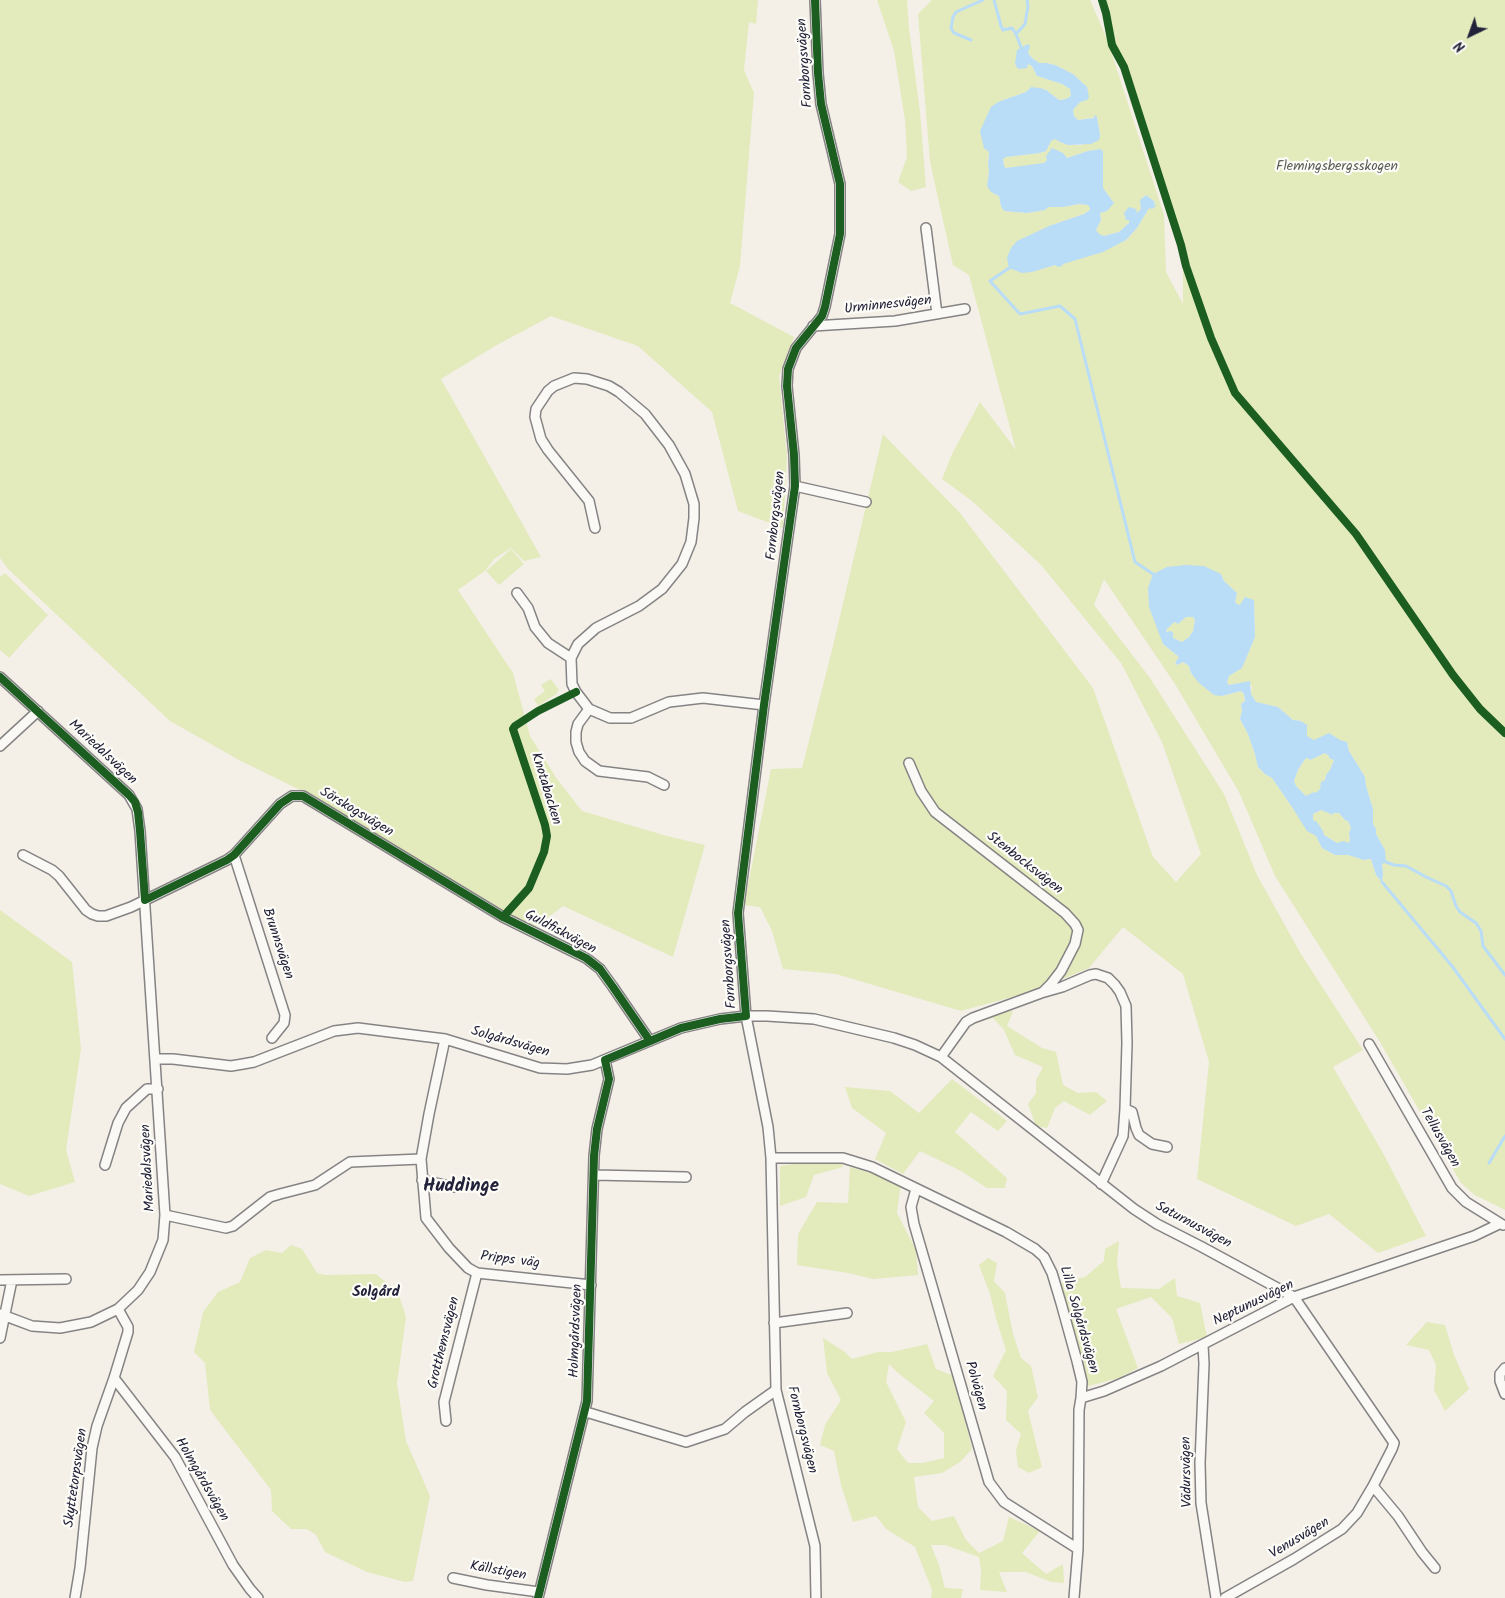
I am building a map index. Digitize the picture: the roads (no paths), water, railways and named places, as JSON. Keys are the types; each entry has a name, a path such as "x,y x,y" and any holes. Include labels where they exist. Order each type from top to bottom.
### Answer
{"street":[{"name":"Fornborgsvägen","path":"815,0 821,104 840,184 840,234 822,316 796,348 788,369 787,386 795,486 764,705 738,913 746,1016 768,1127 771,1158 776,1390 815,1546 816,1598"},
{"path":"926,228 937,314"},
{"name":"Urminnesvägen","path":"813,326 895,321 965,309"},
{"path":"596,528 589,501 541,439 535,417 536,408 548,391 554,386 574,378 592,380 609,386 632,402 650,419 670,445 685,474 694,504 691,542 688,552 675,575 662,589 639,606 596,628 578,644 571,658 572,684 576,692 589,709 610,718 619,719 631,718 669,702 703,698 764,705"},
{"path":"795,486 866,502"},
{"path":"517,593 528,608 535,627 548,643 571,658"},
{"name":"Mariedalsvägen","path":"0,677 129,795 138,812 165,1215 163,1240 150,1272 138,1290 118,1309 90,1322 60,1328 32,1326 2,1315"},
{"path":"589,709 578,724 576,732 579,752 585,761 599,771 648,777 664,785"},
{"path":"0,746 38,710"},
{"name":"Stenbocksvägen","path":"909,763 921,791 935,812 1065,912 1075,924 1078,930 1075,944 1061,971 1041,993"},
{"name":"Sörskogsvägen","path":"23,855 52,870 59,876 86,910 98,916 114,913 131,907 227,860 234,855 280,804 292,796 303,796 484,906"},
{"name":"Brunnsvägen","path":"234,855 285,1015 284,1023 272,1038"},
{"name":"Guldfiskvägen","path":"484,906 586,958 600,969 650,1041"},
{"name":"Stenbocksvägen","path":"942,1057 966,1022 973,1018 1062,987 1090,975 1096,974 1108,978 1120,992 1126,1006 1125,1109 1123,1136 1101,1184"},
{"name":"Solgårdsvägen","path":"155,1059 173,1059 231,1066 262,1059 334,1031 358,1028 445,1039 540,1068 579,1068 606,1060 681,1028 720,1019 746,1016 814,1019 894,1038 942,1057"},
{"name":"Pripps väg","path":"445,1039 421,1159 426,1218 449,1248 468,1268 477,1273 591,1285"},
{"name":"Tellusvägen","path":"1369,1044 1452,1188 1460,1198 1502,1225"},
{"name":"Saturnusvägen","path":"942,1057 1134,1209 1157,1224 1294,1297 1390,1436 1394,1443 1392,1449"},
{"name":"Holmgårdsvägen","path":"539,1595 586,1412 594,1175 597,1129 608,1079 606,1060"},
{"path":"105,1165 118,1123 126,1108 147,1089 158,1089"},
{"path":"1125,1109 1132,1112 1139,1135 1152,1144 1167,1147"},
{"name":"Lilla Solgårdsvägen","path":"771,1158 850,1159 872,1167 1006,1232 1035,1249 1044,1257 1052,1273 1082,1382 1079,1410 1078,1549 1074,1598"},
{"path":"165,1215 226,1228 233,1226 270,1198 315,1185 350,1162 421,1159"},
{"path":"594,1175 686,1177"},
{"path":"422,1180 454,1187"},
{"name":"Polvägen","path":"916,1189 911,1207 914,1224 989,1482 1004,1502 1078,1549"},
{"name":"Neptunusvägen","path":"1081,1398 1104,1391 1203,1345 1294,1297 1502,1225"},
{"name":"Grotthemsvägen","path":"446,1421 444,1402 477,1273"},
{"path":"0,1280 66,1279"},
{"path":"0,1338 2,1315 12,1280"},
{"name":"Skyttetorpsvägen","path":"75,1598 92,1448 97,1426 128,1332 128,1327 118,1309"},
{"path":"774,1323 847,1313"},
{"name":"Vädursvägen","path":"1203,1345 1200,1463 1201,1503 1216,1598"},
{"path":"1505,1368 1500,1374 1500,1381 1505,1394"},
{"name":"Holmgårdsvägen","path":"114,1378 175,1457 233,1565 258,1598"},
{"path":"586,1412 686,1442 724,1429 776,1390"},
{"name":"Venusvägen","path":"1225,1598 1294,1559 1342,1528 1357,1513 1374,1486 1392,1449"},
{"path":"1374,1486 1435,1568"},
{"name":"Källstigen","path":"453,1578 539,1595"}],"water":[{"path":"1028,44 1030,46 1028,53 1032,58 1039,63 1055,65 1073,74 1087,87 1089,97 1087,100 1080,102 1073,110 1074,116 1078,120 1094,118 1094,115 1097,117 1100,135 1099,140 1091,144 1068,145 1055,139 1051,141 1046,151 1006,157 1003,159 1004,166 1006,168 1044,163 1047,160 1046,156 1052,148 1063,153 1067,158 1088,151 1100,149 1103,151 1103,188 1114,203 1107,211 1100,213 1101,220 1096,230 1104,236 1119,232 1129,223 1124,213 1129,207 1136,209 1137,213 1141,209 1140,200 1146,195 1155,202 1156,206 1152,209 1149,208 1137,228 1126,240 1103,252 1063,264 1062,266 1058,267 1055,265 1022,273 1009,268 1007,258 1011,248 1017,241 1090,210 1088,205 1079,204 1048,207 1045,210 1027,213 1004,211 999,196 991,192 987,186 989,152 984,148 980,131 991,107 998,102 1026,92 1031,87 1046,90 1059,100 1071,96 1070,89 1062,84 1037,76 1032,66 1028,64 1027,68 1018,69 1015,64 1017,50"},
{"path":"1185,565 1204,566 1221,574 1224,581 1237,593 1235,603 1240,605 1245,597 1254,600 1255,637 1242,668 1229,676 1227,682 1229,685 1250,681 1251,694 1256,702 1278,707 1293,720 1301,721 1307,725 1307,736 1314,740 1329,733 1347,742 1349,751 1365,777 1373,809 1373,824 1385,850 1386,862 1382,864 1382,882 1376,875 1371,859 1364,860 1348,855 1335,855 1322,848 1316,836 1307,831 1272,778 1258,767 1248,734 1240,719 1241,704 1245,701 1244,694 1241,691 1222,696 1214,695 1199,683 1191,673 1189,666 1183,662 1177,665 1175,663 1179,657 1163,644 1149,607 1148,588 1153,574 1167,567","holes":["1186,617 1193,617 1195,620 1193,631 1182,642 1173,638 1173,632 1167,632 1166,630 1173,623 1178,624","1325,753 1334,760 1325,780 1321,782 1320,789 1316,793 1314,792 1306,796 1296,786 1294,781 1305,759 1308,758 1310,760","1321,810 1333,815 1333,813 1339,813 1348,821 1351,828 1349,833 1350,841 1348,843 1344,841 1337,843 1324,835 1317,822 1313,820 1313,814"]}],"waterway":[{"path":"971,40 954,33 951,28 953,17 956,12 983,0"},
{"path":"994,0 1003,30 1012,28 1016,34"},
{"path":"1021,47 1016,34 1025,24 1027,0"},
{"path":"1009,268 990,281 1020,314 1060,306 1075,319 1135,562 1153,574"},
{"path":"1386,862 1406,866 1446,886 1451,891 1460,912 1476,923 1481,931 1483,946 1505,975"},
{"path":"1382,882 1452,966 1505,1039"},
{"path":"1489,1163 1505,1136"}],"district":[{"name":"Huddinge","path":"461,1188"},
{"name":"Solgård","path":"376,1293"}],"park label":[{"name":"Flemingsbergsskogen","path":"1337,168"}]}
